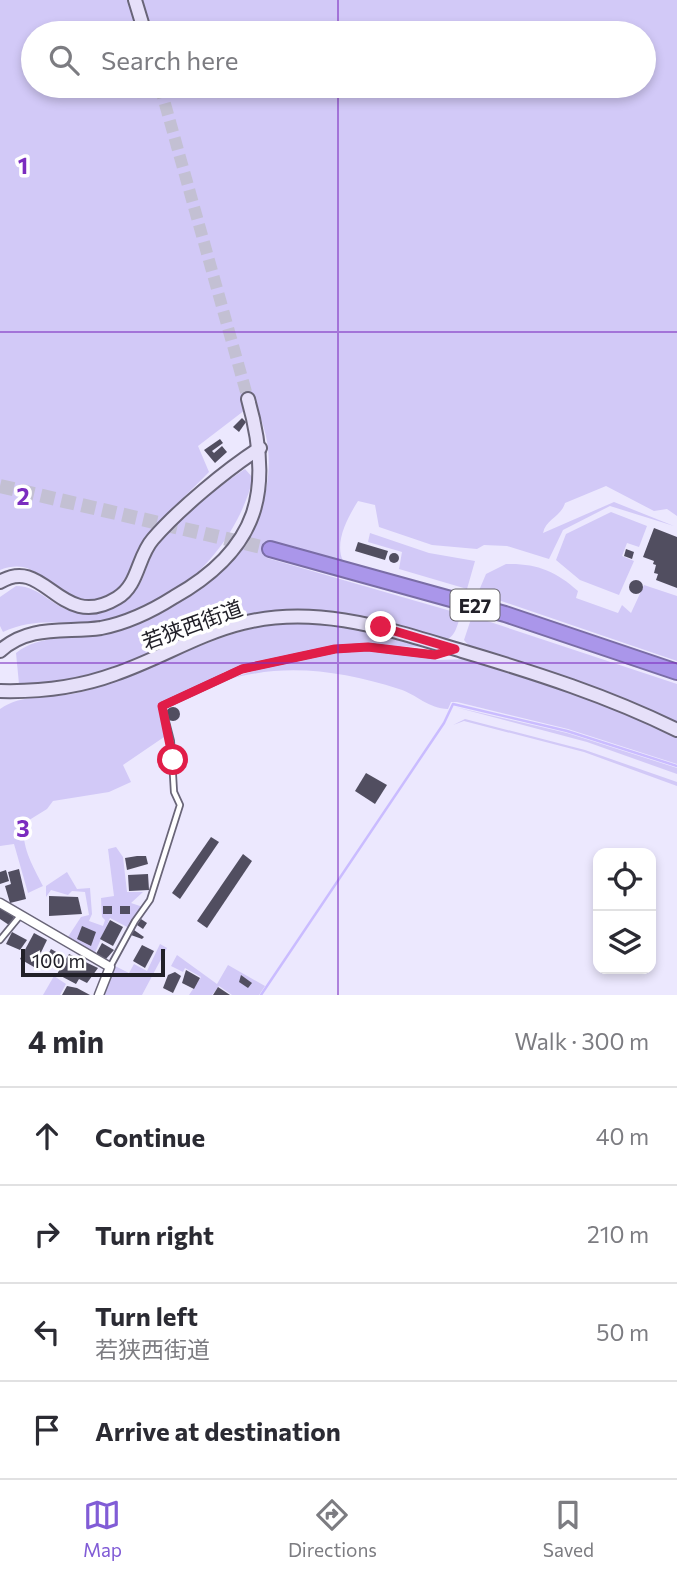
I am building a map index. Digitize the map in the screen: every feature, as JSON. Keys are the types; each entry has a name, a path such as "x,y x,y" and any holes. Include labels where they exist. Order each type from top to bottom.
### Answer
{"highway":[{"name":"E27","path":"270,549 505,614 677,673"}],"street":[{"path":"135,0 141,21"},
{"path":"0,649 24,635 41,631 100,628 120,624 153,609 204,579 238,543 254,512 261,481 260,448 248,399"},
{"path":"0,582 11,577 30,577 62,601 80,607 117,599 135,580 153,539 237,463 260,448"},
{"name":"若狭西街道","path":"0,691 45,690 83,684 117,674 214,631 267,618 342,619 455,649 562,682 677,730"},
{"path":"0,903 19,917 110,967 99,995"}],"lane":[{"path":"110,967 135,921 150,900 180,805 174,792 171,741 162,706 242,669 335,649 368,647 435,655 455,649"},
{"path":"0,940 19,917"}],"shaded area":[{"path":"0,0 130,0 136,21 21,21 21,98 656,98 656,21 142,21 139,0 677,0 677,516 667,509 654,511 606,486 565,503 543,533 614,502 674,526 610,506 563,530 549,559 507,546 484,545 477,549 432,545 379,527 375,505 358,501 346,522 341,538 343,561 270,545 267,558 461,614 451,637 443,641 348,616 299,611 274,612 223,623 102,671 53,681 19,684 16,653 36,642 104,633 166,608 221,569 242,544 258,515 267,483 268,448 254,397 242,399 245,410 198,446 209,472 145,540 128,578 115,592 97,599 78,599 61,592 27,568 10,567 0,570"},
{"path":"245,469 253,478 232,529 197,573 175,591 151,606 125,616 97,622 27,624 3,632 0,626 0,597 16,586 33,590 70,611 97,611 124,601 137,588 154,551 169,532 200,502"},
{"path":"611,512 647,526 639,547 627,543 622,556 634,561 619,595 580,580 556,560 566,534"},
{"path":"370,533 429,553 475,561 467,589 399,569 402,552 368,542"},
{"path":"506,564 527,565 545,570 562,578 578,591 576,598 618,613 622,605 631,613 644,585 677,596 677,661 478,593 486,574"},
{"path":"472,616 677,684 677,722 586,684 469,646 464,640"},
{"path":"283,623 329,623 429,647 345,645 260,661 224,672 199,688 180,693 158,705 167,735 123,765 131,782 109,792 53,801 47,809 26,822 25,846 43,886 28,893 14,844 0,846 0,709 27,698 67,695 104,685 229,635"},
{"path":"344,651 406,653 437,660 470,659 597,701 677,736 677,764 568,729 457,702 451,702 448,709 441,708 399,689 332,673 288,670 220,682 260,669"},
{"path":"455,707 567,733 677,768 677,774 587,742"},
{"path":"465,719 585,750 677,782 677,786 584,752 464,721 453,725"},
{"path":"116,847 123,857 127,892 143,892 131,903 143,907 129,928 110,918 94,955 66,940 81,917 89,915 85,892 72,891 68,895 51,890 46,897 46,886 67,872 77,889 90,888 92,914 89,921 103,926 105,920 102,917 101,898 114,896 108,849"},
{"path":"160,944 167,948 142,995 104,995 115,966 129,973 134,964 147,971"},
{"path":"177,955 217,984 228,965 265,986 259,995 232,995 219,986 212,995 189,995 201,977 185,968 183,972 171,966"},
{"path":"54,976 66,984 60,995 43,995"}],"building":[{"path":"242,418 246,422 239,432 233,427"},
{"path":"220,439 223,443 212,451 214,453 222,446 227,452 215,463 204,450"},
{"path":"654,528 677,537 677,588 656,580 658,574 654,573 654,561 643,557"},
{"path":"358,542 388,551 385,560 355,551"},
{"path":"626,549 634,552 632,559 624,556"},
{"path":"394,553 398,554 398,562 394,563 390,562 389,558 390,554"},
{"path":"636,580 641,582 641,592 636,594 631,592 629,587 631,582"},
{"path":"173,707 178,709 178,719 173,721 168,719 166,714 168,709"},
{"path":"366,773 387,785 375,804 355,791"},
{"path":"211,837 219,842 180,899 172,893"},
{"path":"243,854 252,861 207,928 197,921"},
{"path":"146,856 148,864 127,870 125,858"},
{"path":"19,869 26,899 10,903 5,886 11,884 8,872"},
{"path":"6,870 9,881 0,884 0,872"},
{"path":"148,874 149,890 129,891 128,875"},
{"path":"49,896 78,897 82,914 49,916"},
{"path":"103,906 112,906 112,914 103,914"},
{"path":"120,906 130,906 130,914 120,914"},
{"path":"0,908 14,917 9,925 0,919"},
{"path":"141,919 147,923 143,929 137,925"},
{"path":"110,920 123,927 113,946 100,939"},
{"path":"82,926 96,932 91,946 77,939"},
{"path":"134,930 144,937 142,939 131,935"},
{"path":"12,932 27,940 20,950 6,944"},
{"path":"34,933 47,940 34,967 20,959"},
{"path":"102,943 114,950 106,959 96,954"},
{"path":"142,945 154,951 145,968 133,961"},
{"path":"51,949 65,957 58,969 44,962"},
{"path":"69,954 98,968 87,983 79,979 76,984 57,974"},
{"path":"186,970 200,978 194,989 182,983"},
{"path":"175,972 181,976 173,993 163,988 168,975"},
{"path":"241,975 252,983 248,988 239,982"},
{"path":"67,986 77,988 90,995 62,995"},
{"path":"218,987 230,995 213,995"}],"waterway":[{"path":"261,995 444,723 453,704 567,731 677,766"}],"tunnel":[{"path":"163,98 248,399"},
{"path":"0,486 270,549"}],"route":[{"path":"173,760 162,706 180,696 199,691 225,675 335,649 368,647 435,655 455,649 381,627"}]}
